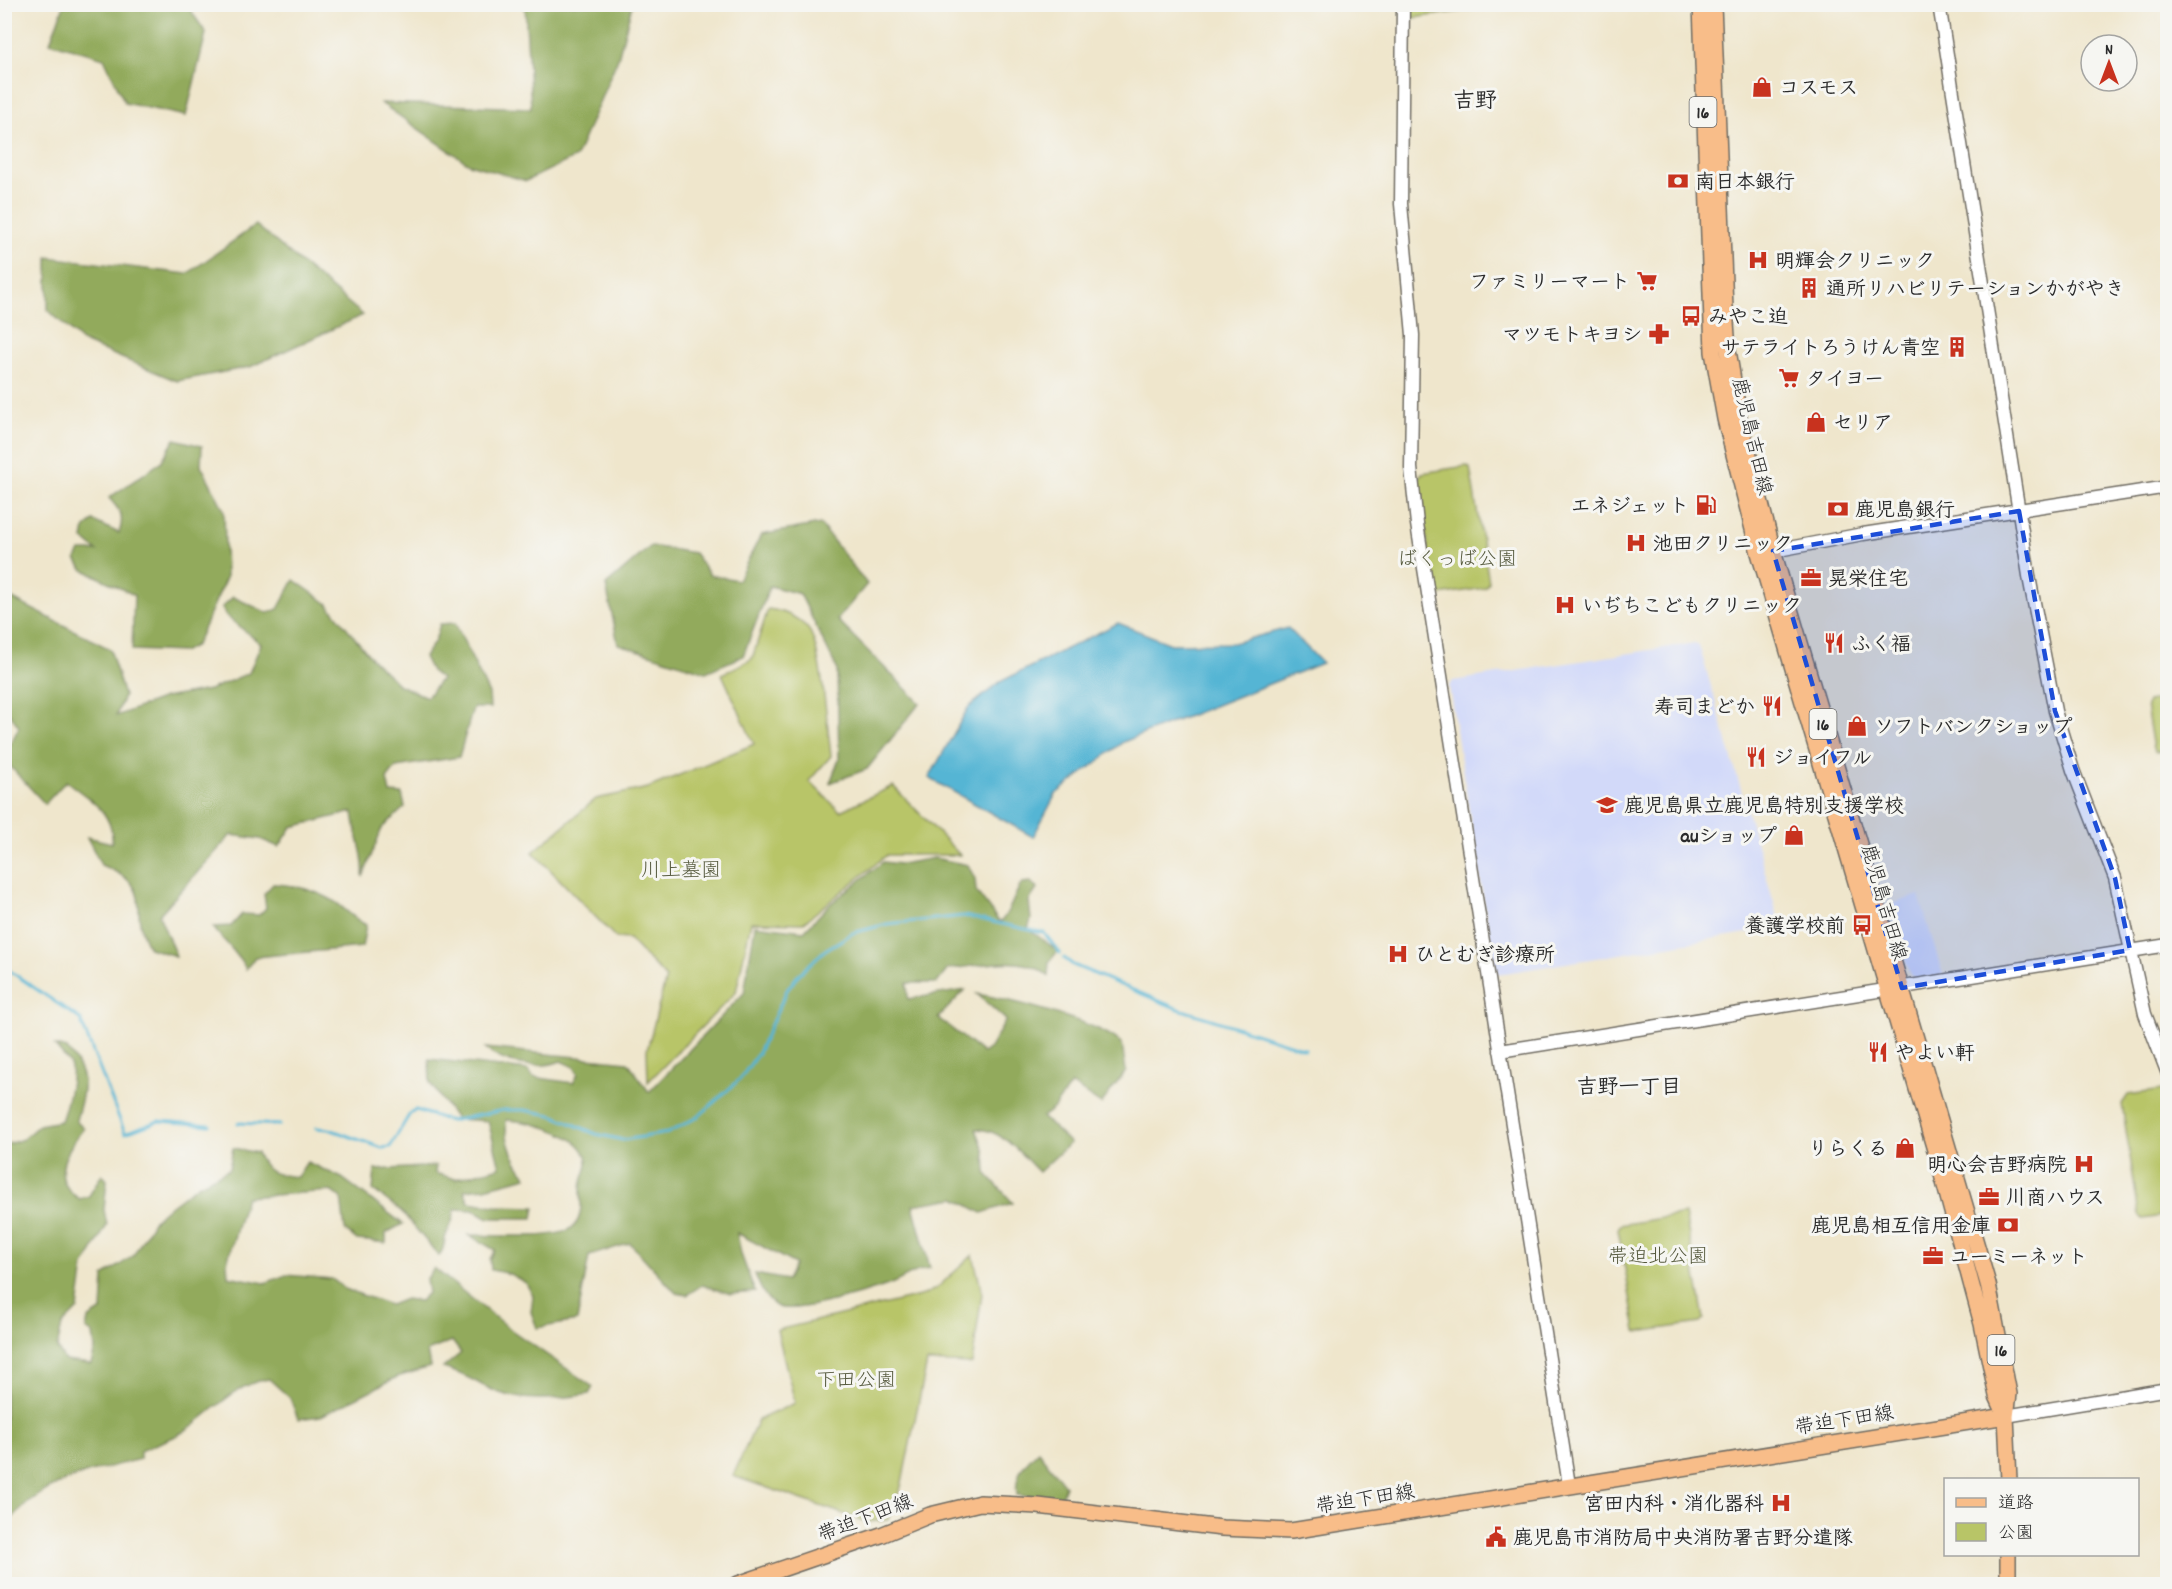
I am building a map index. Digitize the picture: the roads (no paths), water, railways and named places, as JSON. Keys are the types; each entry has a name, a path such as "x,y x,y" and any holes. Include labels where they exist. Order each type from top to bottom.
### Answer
{"main road":[{"name":"鹿児島吉田線","path":"1701,4 1713,352 1725,420 1759,553 1895,989"},
{"name":"鹿児島吉田線","path":"1713,4 1728,350 1739,417 1773,551 1895,989 1982,1324 1997,1396 2006,1416 2009,1478"},
{"name":"帯迫下田線","path":"738,1584 871,1539 930,1515 980,1503 1038,1506 1222,1528 1291,1531 2006,1416"},
{"path":"2008,1556 2008,1584"}],"street":[{"path":"1403,4 1404,58 1400,158 1401,204 1413,335 1411,468 1438,663 1569,1485"},
{"path":"1939,4 2019,511 2055,711 2073,770 2115,878 2145,1014 2168,1074"},
{"path":"1773,551 1863,534 2168,487"},
{"path":"1500,1051 2168,945"},
{"path":"2006,1416 2168,1389"}],"water":[{"path":"1118,623 1171,644 1233,643 1288,628 1322,663 1123,742 1056,794 1033,837 929,778 968,708 1000,682"}],"waterway":[{"path":"316,1128 329,1129 382,1148 390,1147 411,1112 416,1110 450,1121 504,1110 524,1110 552,1115 596,1134 623,1140 668,1133 699,1116 741,1078 758,1053 787,990 799,974 825,950 853,933 887,924 964,916 1044,933 1060,953"},
{"path":"1064,958 1073,965 1176,1008 1305,1049"},
{"path":"4,967 80,1019 125,1133 159,1121 210,1125"},
{"path":"238,1123 280,1125"}],"place":[{"name":"コスモス","path":"1762,87"},
{"name":"南日本銀行","path":"1678,181"},
{"name":"明輝会クリニック","path":"1758,260"},
{"name":"ファミリーマート","path":"1647,281"},
{"name":"通所リハビリテーションかがやき","path":"1809,288"},
{"name":"みやこ迫","path":"1691,316"},
{"name":"マツモトキヨシ","path":"1659,334"},
{"name":"サテライトろうけん青空","path":"1957,347"},
{"name":"タイヨー","path":"1789,378"},
{"name":"セリア","path":"1816,422"},
{"name":"エネジェット","path":"1706,505"},
{"name":"鹿児島銀行","path":"1838,509"},
{"name":"池田クリニック","path":"1636,543"},
{"name":"晃栄住宅","path":"1811,578"},
{"name":"いぢちこどもクリニック","path":"1565,605"},
{"name":"ふく福","path":"1834,643"},
{"name":"寿司まどか","path":"1772,706"},
{"name":"ソフトバンクショップ","path":"1857,726"},
{"name":"ジョイフル","path":"1756,757"},
{"name":"鹿児島県立鹿児島特別支援学校","path":"1607,805"},
{"name":"auショップ","path":"1794,835"},
{"name":"養護学校前","path":"1862,925"},
{"name":"ひとむぎ診療所","path":"1398,954"},
{"name":"やよい軒","path":"1878,1052"},
{"name":"りらくる","path":"1905,1148"},
{"name":"明心会吉野病院","path":"2084,1164"},
{"name":"川商ハウス","path":"1989,1197"},
{"name":"鹿児島相互信用金庫","path":"2008,1225"},
{"name":"ユーミーネット","path":"1933,1256"},
{"name":"宮田内科・消化器科","path":"1781,1503"},
{"name":"鹿児島市消防局中央消防署吉野分遣隊","path":"1496,1537"}],"district":[{"name":"吉野","path":"1475,99"},
{"name":"吉野一丁目","path":"1629,1086"}],"park label":[{"name":"ばくっば公園","path":"1457,558"},
{"name":"川上墓園","path":"681,869"},
{"name":"帯迫北公園","path":"1658,1255"},
{"name":"下田公園","path":"856,1379"}]}
